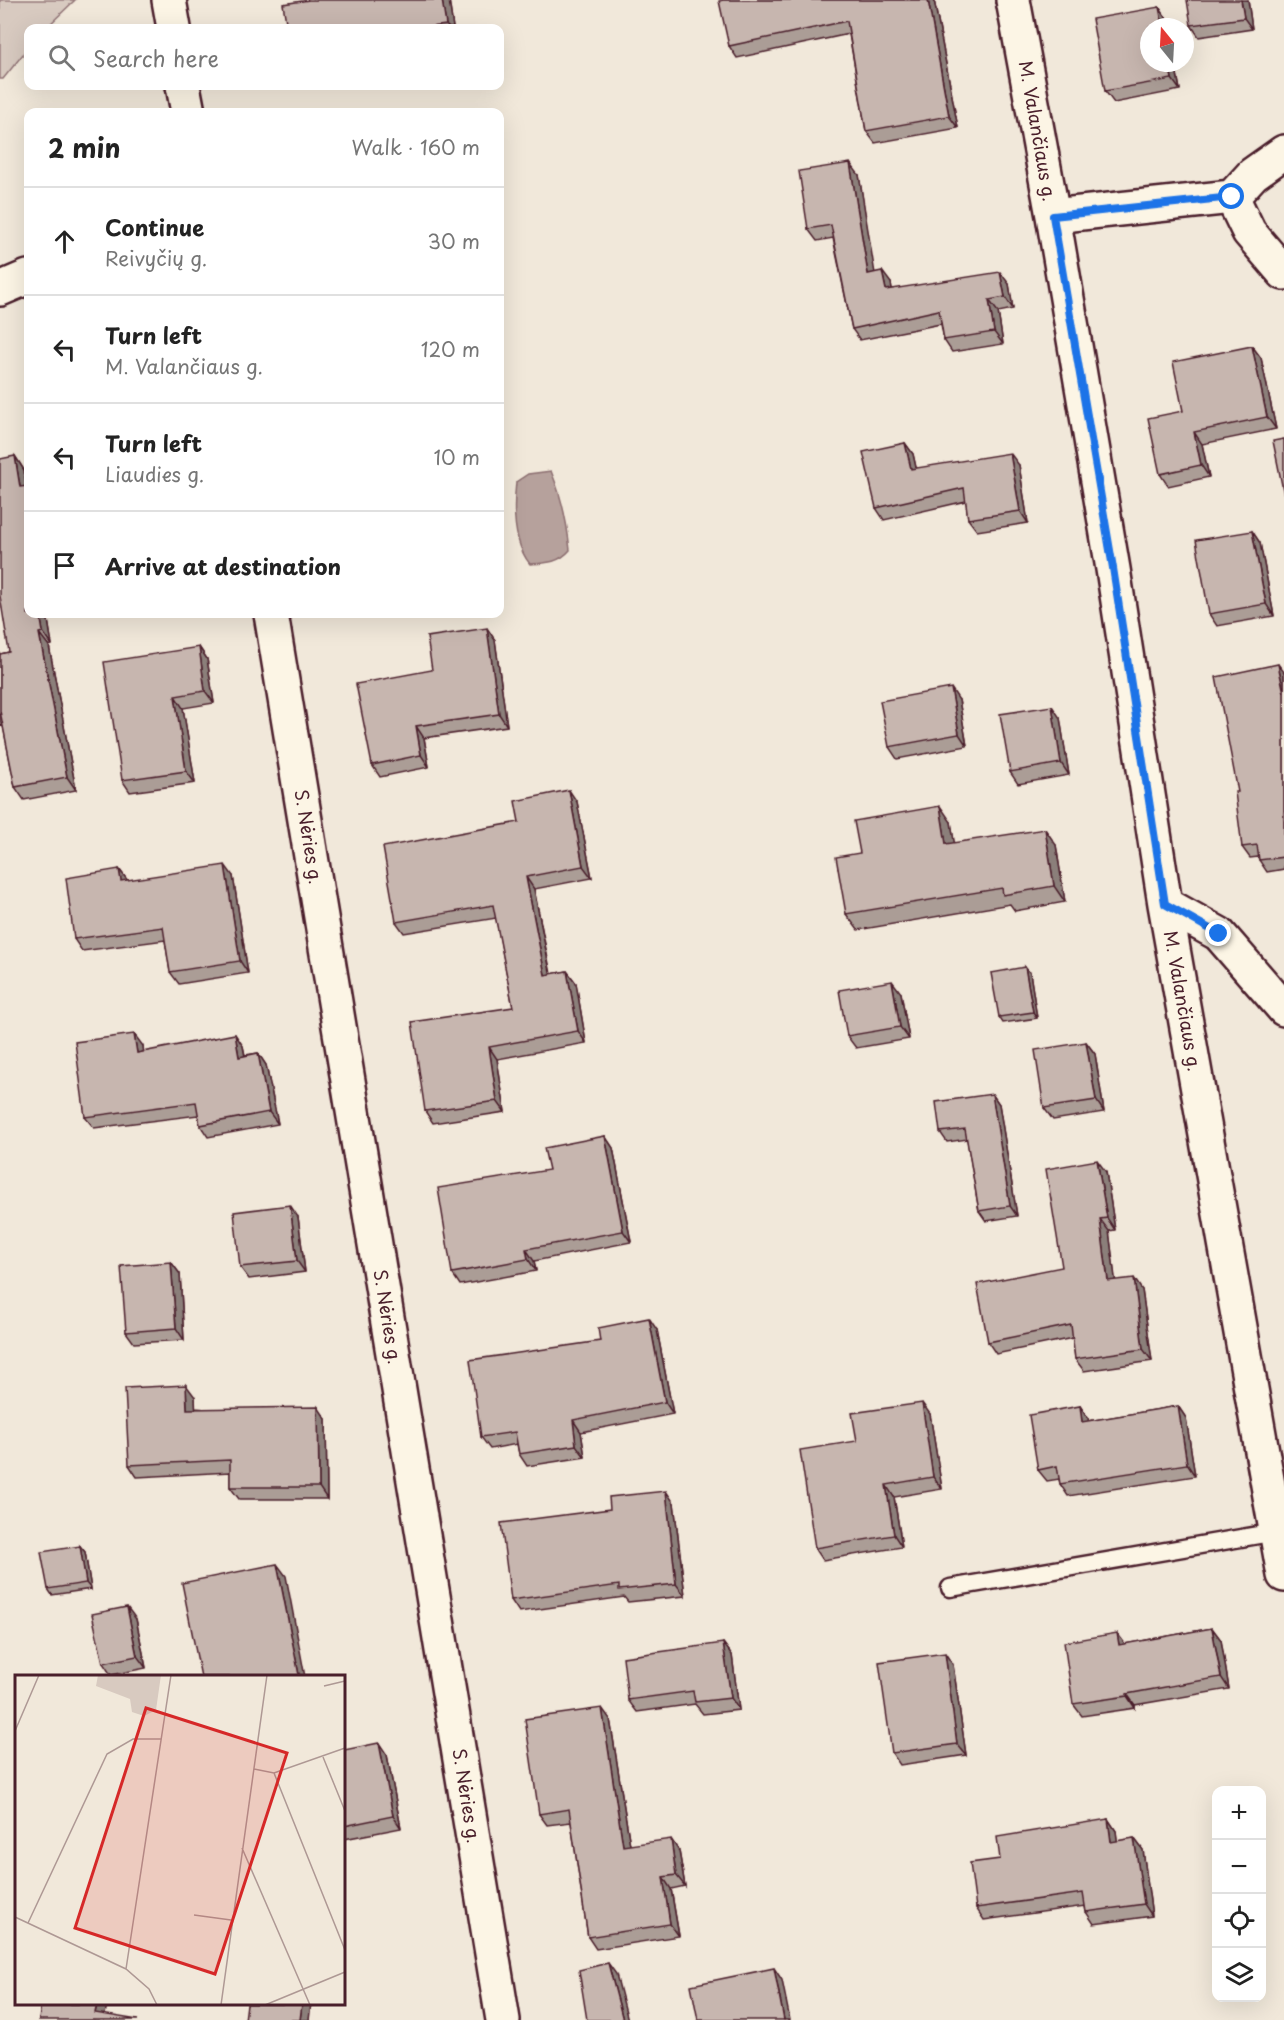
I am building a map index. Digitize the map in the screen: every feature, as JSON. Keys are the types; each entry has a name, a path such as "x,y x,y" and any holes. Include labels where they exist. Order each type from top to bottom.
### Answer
{"street":[{"path":"169,0 173,24"},
{"name":"M. Valančiaus g.","path":"1013,0 1053,216 1113,568 1165,904 1284,1575"},
{"path":"184,90 187,108"},
{"path":"1053,216 1232,197 1254,174 1284,152"},
{"path":"1232,197 1249,231 1284,273"},
{"path":"0,289 24,279"},
{"name":"S. Nėries g.","path":"272,618 503,2020"},
{"path":"1165,904 1219,934 1284,1009"}],"lane":[{"path":"950,1588 1276,1532"}],"shaded area":[{"path":"0,0 75,0 50,24 24,24 24,53 3,79 0,79"},
{"path":"551,471 564,510 570,550 557,560 530,564 524,556 517,536 516,482 528,474"}],"building":[{"path":"309,0 442,0 446,24 286,24 283,4"},
{"path":"928,0 949,116 866,131 847,21 729,46 719,1"},
{"path":"1187,0 1241,0 1244,18 1194,25 1194,18 1190,18"},
{"path":"1159,7 1161,18 1140,18 1140,72 1171,72 1172,79 1105,91 1092,19"},
{"path":"850,163 868,274 882,271 886,290 1000,272 1005,297 989,300 994,332 944,340 939,310 852,329 831,225 808,229 799,171"},
{"path":"1252,346 1267,417 1194,432 1201,465 1160,474 1148,418 1183,411 1173,362"},
{"path":"1284,439 1284,495 1273,441"},
{"path":"905,443 911,469 1010,453 1020,511 968,519 964,488 876,508 863,452"},
{"path":"15,456 20,487 24,486 24,618 41,618 43,632 39,633 67,777 15,787 0,711 0,654 9,652 0,596 0,459"},
{"path":"1252,531 1266,604 1209,614 1196,540"},
{"path":"487,628 499,714 416,726 421,755 372,765 356,684 432,670 427,637"},
{"path":"199,647 205,691 175,696 186,771 122,780 104,662"},
{"path":"1278,664 1284,693 1284,857 1259,860 1257,845 1242,847 1235,792 1238,792 1216,677"},
{"path":"951,688 959,734 889,747 880,701"},
{"path":"1052,706 1061,763 1010,772 1000,714"},
{"path":"569,790 583,866 526,877 545,975 567,971 578,1031 489,1047 497,1101 425,1111 412,1022 513,1007 493,905 396,922 383,847 519,822 515,801"},
{"path":"940,806 946,844 1045,829 1054,886 1003,895 1002,888 846,914 836,857 860,853 854,821"},
{"path":"225,865 240,961 170,972 163,927 74,939 66,878 119,869 121,881"},
{"path":"1025,967 1033,1012 999,1017 991,973"},
{"path":"892,981 900,1027 847,1036 839,990"},
{"path":"134,1034 137,1053 235,1034 239,1057 258,1053 269,1112 200,1125 196,1102 85,1117 75,1042"},
{"path":"1086,1042 1096,1100 1044,1108 1035,1050"},
{"path":"992,1094 1010,1206 979,1211 965,1129 940,1132 936,1102"},
{"path":"605,1136 623,1231 526,1249 528,1259 452,1273 438,1188 549,1170 544,1148"},
{"path":"1097,1160 1107,1218 1100,1219 1108,1281 1134,1278 1143,1349 1075,1359 1071,1325 988,1342 977,1284 1062,1267 1046,1169"},
{"path":"290,1205 297,1261 240,1267 234,1212"},
{"path":"171,1262 176,1328 126,1332 121,1266"},
{"path":"649,1318 665,1402 573,1420 576,1445 519,1454 515,1432 481,1437 470,1360 600,1341 598,1328"},
{"path":"186,1385 187,1409 318,1407 319,1487 230,1487 230,1460 129,1465 125,1388"},
{"path":"922,1403 933,1477 886,1485 894,1535 815,1548 800,1450 857,1441 852,1413"},
{"path":"1080,1406 1082,1422 1178,1406 1187,1464 1060,1484 1057,1466 1038,1470 1029,1415"},
{"path":"666,1491 676,1584 619,1590 619,1585 511,1600 501,1523 610,1509 609,1497"},
{"path":"80,1546 86,1583 48,1589 41,1552"},
{"path":"277,1564 299,1675 201,1675 182,1583"},
{"path":"127,1607 137,1656 103,1663 92,1614"},
{"path":"1212,1628 1221,1677 1127,1694 1127,1696 1073,1704 1064,1642 1117,1633 1119,1645"},
{"path":"723,1643 731,1698 695,1702 693,1691 628,1700 623,1657"},
{"path":"945,1653 957,1744 892,1753 879,1662"},
{"path":"602,1708 623,1846 671,1839 676,1875 663,1877 670,1924 588,1937 569,1809 539,1814 525,1719"},
{"path":"379,1743 393,1816 345,1826 345,1750"},
{"path":"1108,1819 1111,1842 1134,1838 1144,1904 1086,1912 1083,1893 976,1908 970,1863 1000,1859 997,1837"},
{"path":"608,1963 623,2020 587,2020 579,1970"},
{"path":"774,1968 784,2020 698,2020 691,1985"},
{"path":"41,2005 97,2005 95,2013 138,2020 39,2020"},
{"path":"247,2005 302,2005 300,2020 245,2020"}],"route":[{"path":"1219,934 1165,904 1113,568 1053,216 1232,197"}]}
